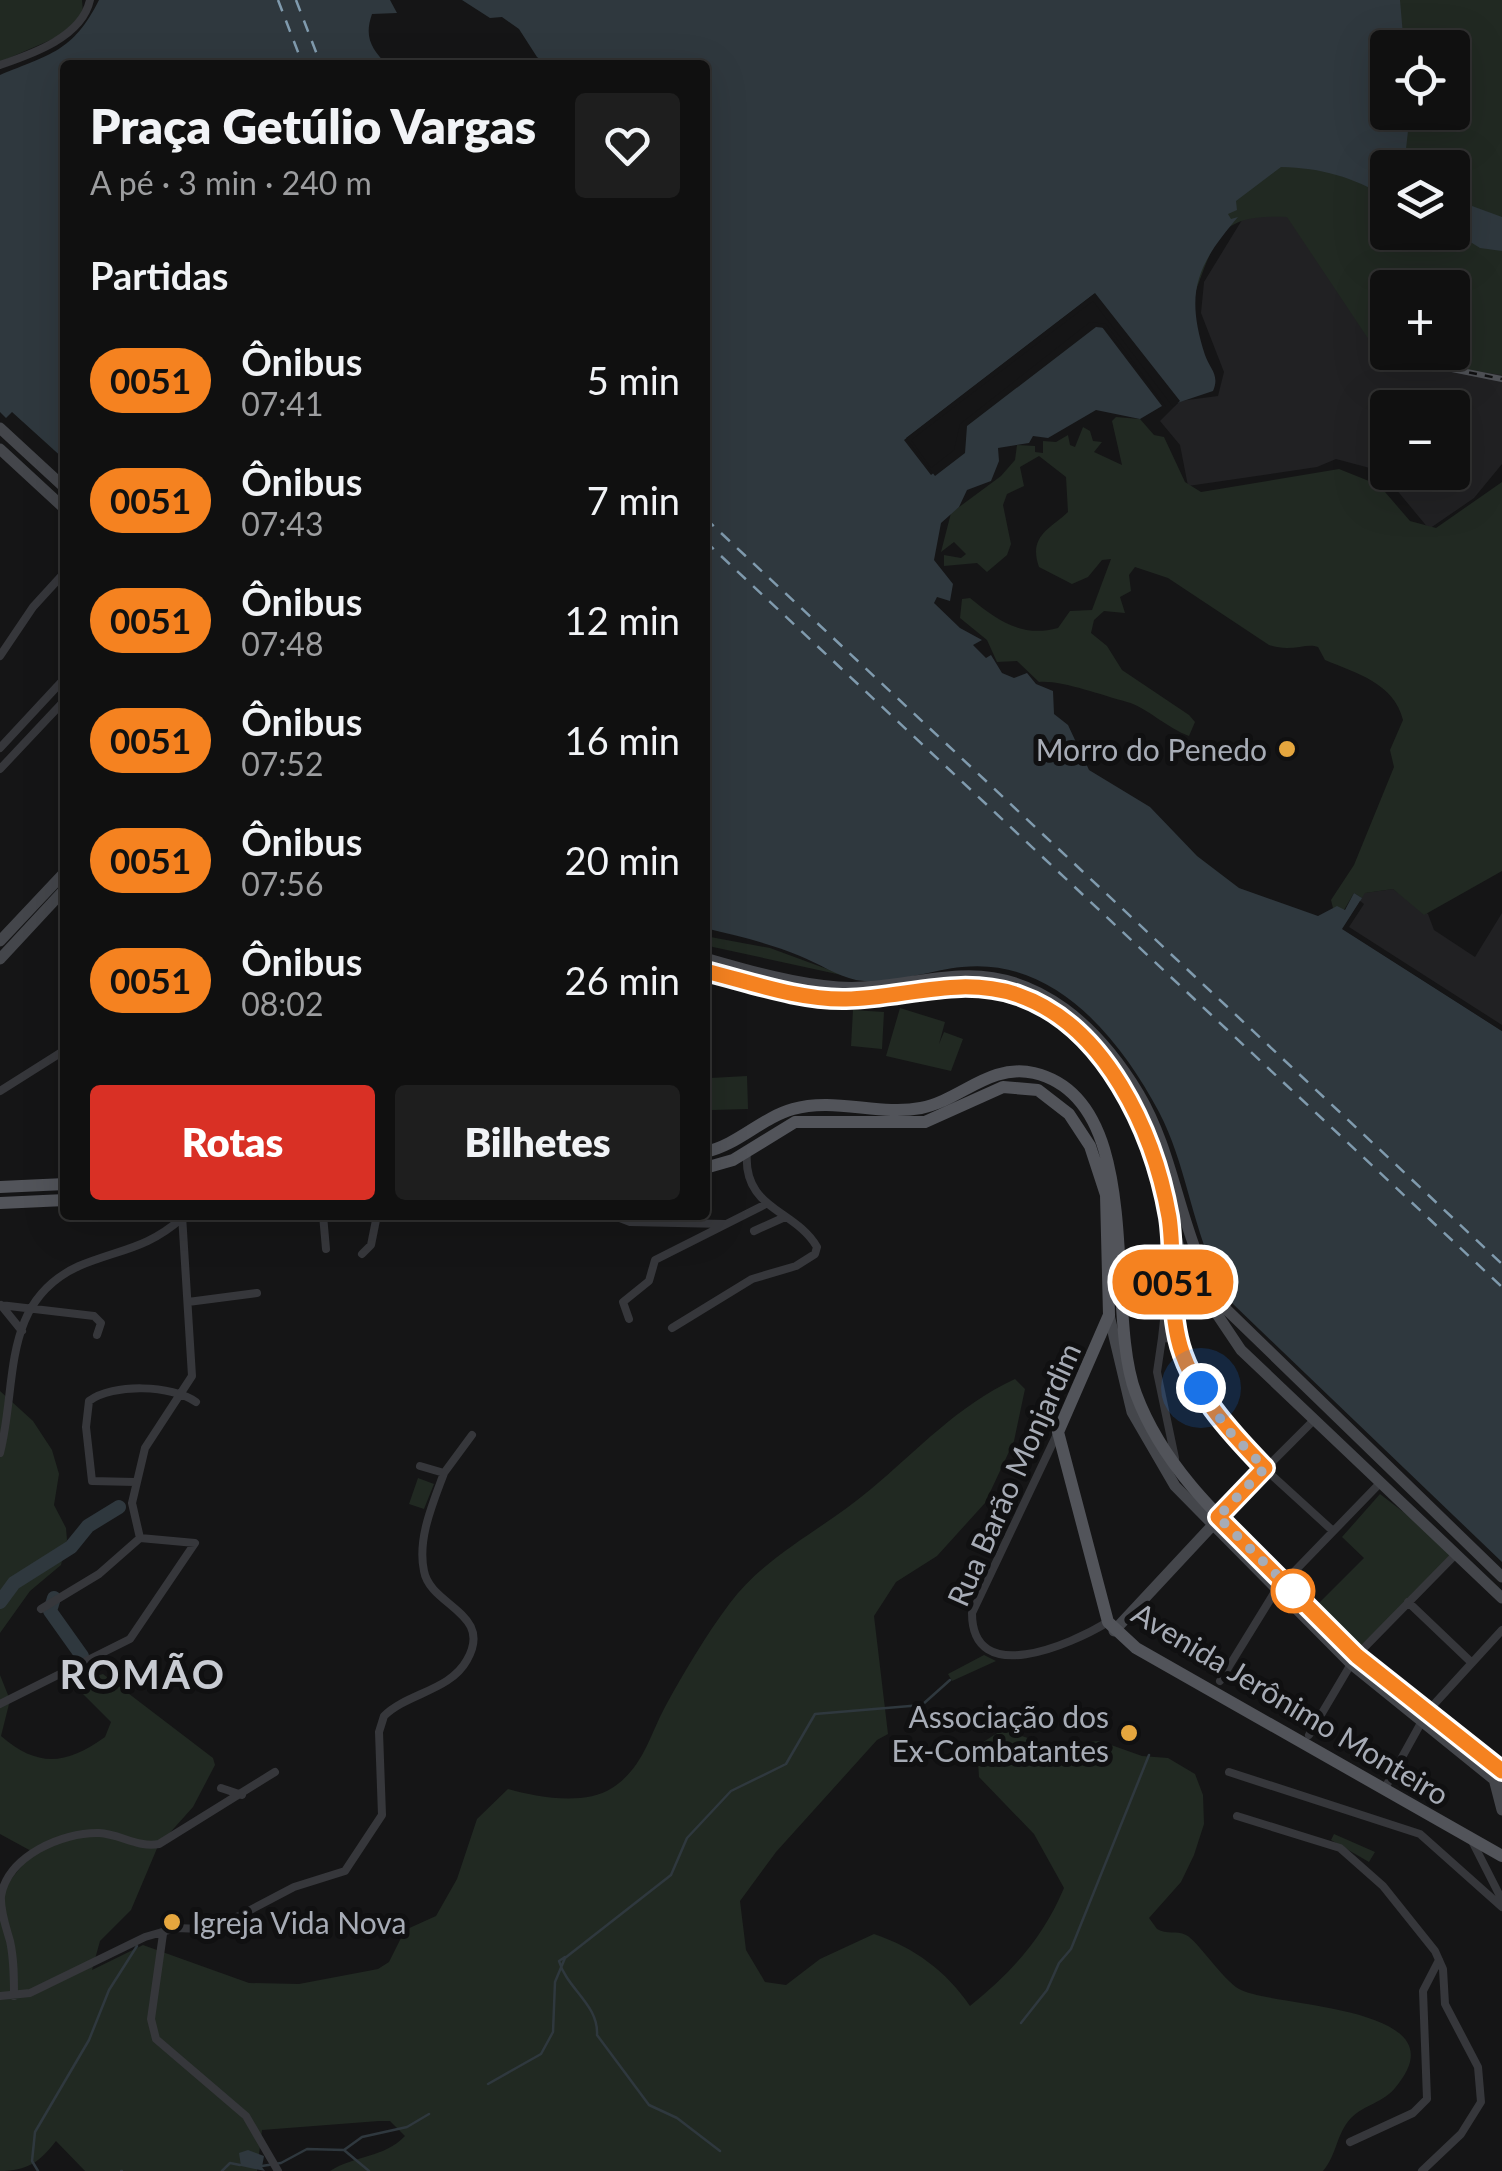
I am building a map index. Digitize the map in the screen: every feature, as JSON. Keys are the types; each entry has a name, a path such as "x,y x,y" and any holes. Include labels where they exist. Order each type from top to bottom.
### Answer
{"main road":[{"path":"0,428 60,483"},
{"path":"0,449 60,504"},
{"path":"0,941 60,877"},
{"path":"0,960 60,894"},
{"path":"710,959 836,988 987,976 1050,997 1080,1018 1129,1078 1149,1111 1202,1271 1227,1310 1502,1577"},
{"path":"710,972 818,999 988,986 1059,1015 1102,1058 1130,1103 1153,1154 1184,1265 1220,1324 1241,1350 1502,1598"},
{"path":"710,1151 797,1108 920,1108 1003,1072 1048,1078 1081,1106 1108,1160 1116,1195 1120,1329 1136,1394 1178,1472 1276,1590 1354,1660 1500,1773 1502,1810"},
{"path":"710,1167 730,1162 802,1120 925,1122 1003,1087 1038,1090 1055,1100 1080,1128 1106,1194 1109,1316 1132,1412 1175,1486 1354,1660"},
{"path":"0,1188 60,1184"},
{"path":"0,1203 60,1200"},
{"path":"1107,1627 1265,1468 1226,1428 1178,1339 1169,1219"},
{"name":"Rua Barão Monjardim","path":"1058,1432 1109,1316"},
{"path":"1058,1432 1107,1627"},
{"name":"Avenida Jerônimo Monteiro","path":"1107,1627 1136,1648 1502,1856"}],"street":[{"path":"0,65 54,42 80,19 90,0"},
{"path":"0,656 34,606 60,577"},
{"path":"0,748 60,686"},
{"path":"0,769 60,705"},
{"path":"0,1091 60,1053"},
{"path":"710,1151 745,1168"},
{"path":"672,1328 752,1279 810,1260 816,1248 785,1217 764,1205 745,1168 747,1151"},
{"path":"629,1319 623,1302 649,1281 655,1260 764,1205"},
{"path":"754,1231 785,1217"},
{"path":"0,1453 13,1364 29,1306 54,1280 80,1266 139,1248 177,1220"},
{"path":"140,1538 132,1502 135,1482 152,1432 184,1394 192,1376 182,1220"},
{"path":"324,1220 326,1248"},
{"path":"362,1254 371,1245 376,1220"},
{"path":"625,1220 725,1224"},
{"path":"706,1223 712,1233"},
{"path":"188,1302 257,1293"},
{"path":"1,1305 94,1316 101,1323 97,1335"},
{"path":"1,1305 23,1326"},
{"path":"1165,1311 1157,1372 1178,1472"},
{"path":"1162,1338 1178,1339"},
{"path":"0,1364 13,1364"},
{"path":"135,1482 92,1481 86,1427 92,1398 139,1391 184,1394 196,1402"},
{"path":"1314,1419 1265,1468 1333,1531"},
{"name":"Rua Barão Monjardim","path":"1058,1432 972,1612 972,1627 977,1642 992,1655 1012,1657 1077,1640 1107,1627"},
{"path":"0,1996 30,1992 144,1937 176,1928 202,1930 240,1916 300,1884 345,1872 382,1815 379,1732 384,1716 446,1680 468,1659 472,1636 467,1618 438,1594 424,1572 428,1522 444,1473 472,1435"},
{"path":"420,1466 444,1473"},
{"path":"1288,1578 1381,1482"},
{"path":"0,1704 130,1639 195,1543 140,1538 99,1574 42,1609"},
{"path":"1309,1735 1354,1660 1456,1554"},
{"path":"1220,1681 1276,1590"},
{"path":"1408,1602 1472,1663"},
{"path":"1385,1788 1425,1717 1502,1630"},
{"path":"14,1996 14,1965 0,1898 16,1866 45,1846 77,1835 98,1833 148,1846 159,1844 275,1772"},
{"path":"1229,1772 1420,1834 1502,1903"},
{"path":"221,1788 242,1794"},
{"path":"1237,1816 1324,1841 1357,1859 1418,1926 1439,1960 1445,2004 1478,2068 1480,2102 1461,2134 1422,2171"},
{"path":"1472,1839 1502,1903"},
{"path":"163,1934 151,2018 156,2039 246,2116 278,2171"},
{"path":"1350,2142 1413,2113 1426,2099 1423,1991 1439,1960"}],"shaded area":[{"path":"0,0 82,0 83,13 62,35 0,62"},
{"path":"99,0 390,0 397,13 372,14 370,42 383,60 60,60 60,455 12,412 6,418 0,412 0,75 58,49 80,31"},
{"path":"462,0 1400,0 1403,30 1370,30 1370,130 1408,130 1406,150 1370,150 1370,188 1336,175 1281,167 1236,201 1237,210 1228,214 1231,219 1238,217 1204,266 1196,297 1199,333 1215,376 1213,391 1177,403 1094,294 904,440 931,475 959,453 963,428 1091,327 1102,327 1162,406 1140,419 1096,410 1048,438 1033,436 1029,443 998,448 999,461 991,481 967,490 959,507 941,523 934,560 953,584 950,601 937,597 934,603 960,628 982,640 973,645 986,658 991,655 1002,673 1014,678 1027,673 1036,684 1053,691 1054,714 1068,725 1089,770 1150,807 1197,856 1239,888 1318,916 1337,906 1345,910 1354,893 1362,898 1343,929 1502,1031 1502,1562 1233,1304 1209,1259 1170,1135 1159,1112 1125,1057 1081,1008 1027,975 996,967 962,967 896,979 856,980 777,947 710,929 710,60 541,60 519,29 502,17 490,18"},
{"path":"752,0 1502,0 1502,375 1467,370 1470,270 1370,270 1370,341 1287,217 1247,219 1234,224 1216,242 1195,293"},
{"path":"1281,204 1370,327 1370,370 1470,367 1502,373 1502,464 1474,498 1429,529 1397,490 1470,490 1470,390 1370,390 1370,468 1336,459 1317,467 1188,486 1180,445 1160,421 1180,401 1218,396 1224,372 1201,313 1204,282 1245,215"},
{"path":"1470,205 1502,217 1502,251 1480,248 1470,242"},
{"path":"1116,417 1140,419 1154,435 1164,437 1185,482 1201,492 1339,469 1370,481 1370,490 1383,490 1410,521 1436,528 1502,482 1502,871 1424,915 1393,889 1365,893 1362,898 1354,893 1344,910 1333,908 1331,900 1354,865 1394,767 1390,750 1403,720 1398,707 1383,688 1325,660 1318,647 1269,645 1168,578 1135,567 1129,575 1131,591 1120,597 1125,613 1104,611 1094,620 1091,633 1107,646 1122,670 1189,715 1195,722 1189,736 1134,705 1070,686 1039,682 1017,661 997,662 987,640 960,618 962,599 970,598 1000,620 1021,629 1058,628 1070,611 1092,610 1111,559 1102,560 1088,577 1072,584 1039,567 1039,540 1068,512 1066,477 1039,456 1020,467 1024,486 1007,494 1003,505 1011,544 1007,555 987,572 977,563 944,566 944,555 961,558 966,554 954,542 941,552 951,513 1001,476 1015,460 1017,445 1035,446 1035,452 1043,453 1043,441 1056,442 1068,435 1070,445 1075,447 1083,427 1090,431 1093,441 1102,442 1094,452 1122,465 1112,421"},
{"path":"1393,889 1428,914 1434,930 1475,957 1502,913 1502,1031 1342,929 1364,893"},
{"path":"710,937 770,948 846,976 713,947"},
{"path":"900,1008 945,1022 939,1044 944,1032 963,1039 951,1071 886,1056"},
{"path":"853,1010 884,1012 882,1049 851,1046"},
{"path":"747,1076 748,1109 712,1110 710,1078"},
{"path":"1015,1379 1025,1389 1014,1441 985,1503 937,1556 896,1582 874,1616 888,1734 877,1740 776,1852 740,1901 746,1950 765,1982 786,1985 820,1959 874,1934 928,1962 970,2006 1025,1953 1064,1888 1034,1834 979,1777 977,1746 1002,1730 1047,1744 1100,1741 1142,1756 1168,1758 1195,1774 1203,1795 1204,1824 1181,1882 1149,1918 1157,1929 1191,1938 1239,1989 1356,2014 1386,2025 1406,2040 1410,2060 1395,2088 1351,2118 1323,2171 330,2171 379,2153 405,2136 390,2121 379,2121 262,2130 257,2171 85,2171 56,2141 32,2164 0,2171 0,1893 33,1852 0,1834 0,1675 10,1700 1,1736 27,1754 52,1759 65,1757 105,1737 111,1722 80,1691 85,1679 103,1674 213,1758 215,1765 193,1807 158,1846 131,1910 100,1941 92,1970 143,1945 249,1983 299,1984 378,1969 389,1962 405,1930 436,1916 457,1879 477,1819 508,1789 546,1797 588,1797 623,1780 644,1751 696,1654 745,1586 778,1556 871,1489 957,1415"},
{"path":"0,1391 33,1421 52,1450 59,1474 54,1505 66,1528 67,1540 61,1565 30,1591 0,1633"},
{"path":"418,1478 434,1484 424,1509 409,1504"},
{"path":"1380,1494 1454,1551 1359,1649 1315,1607 1364,1558 1342,1537"},
{"path":"984,1655 996,1661 952,1681 948,1674"},
{"path":"1334,1834 1375,1852 1369,1862 1331,1840"},
{"path":"248,2150 264,2156 265,2171 241,2166 239,2153"}],"pier":[{"path":"1095,293 1180,401 1173,407 1093,301 911,440 931,468 954,450 960,424 1090,322 1106,324 1166,407 1105,328 1096,327 967,426 965,453 935,476 906,438"},
{"path":"1360,901 1364,904 1349,927 1502,1025 1502,1031 1342,929"}],"waterway":[{"path":"0,1602 14,1583 71,1547 88,1526 119,1507"},
{"path":"54,1598 50,1611 82,1656"},
{"path":"488,2084 541,2054 553,2032 555,1982 565,1958 671,1875 687,1838 731,1791 786,1764 815,1714 922,1705 950,1680"},
{"path":"1021,2023 1047,1990 1059,1963 1071,1949 1149,1755"},
{"path":"38,2171 32,2161 35,2132 89,2040 109,1990 137,1946"},
{"path":"565,1957 559,1961 563,1971 593,2015 597,2035 649,2105 677,2118 720,2151"},
{"path":"262,2166 281,2163 307,2149 344,2150 362,2137 407,2127 429,2114"},
{"path":"344,2150 369,2171"},
{"path":"222,2171 230,2163 240,2165"}],"ferry route":[{"path":"278,0 301,60"},
{"path":"296,0 319,60"},
{"path":"710,523 1502,1264"},
{"path":"710,546 1502,1287"}],"railway":[{"path":"1457,370 1502,379"}],"bus line":[{"name":"0051","path":"710,972 818,999 988,986 1020,995 1059,1015 1080,1034 1102,1058 1130,1103 1153,1154 1169,1219 1178,1339 1201,1388 1226,1428 1265,1468 1218,1517 1357,1656 1502,1771"}],"place":[{"name":"Morro do Penedo","path":"1287,749"},
{"name":"Associação dos Ex-Combatantes","path":"1129,1733"},
{"name":"Igreja Vida Nova","path":"172,1922"}],"district":[{"name":"ROMÃO","path":"143,1674"}],"route":[{"path":"1201,1388 1226,1428 1265,1468 1218,1517 1293,1591"}]}
